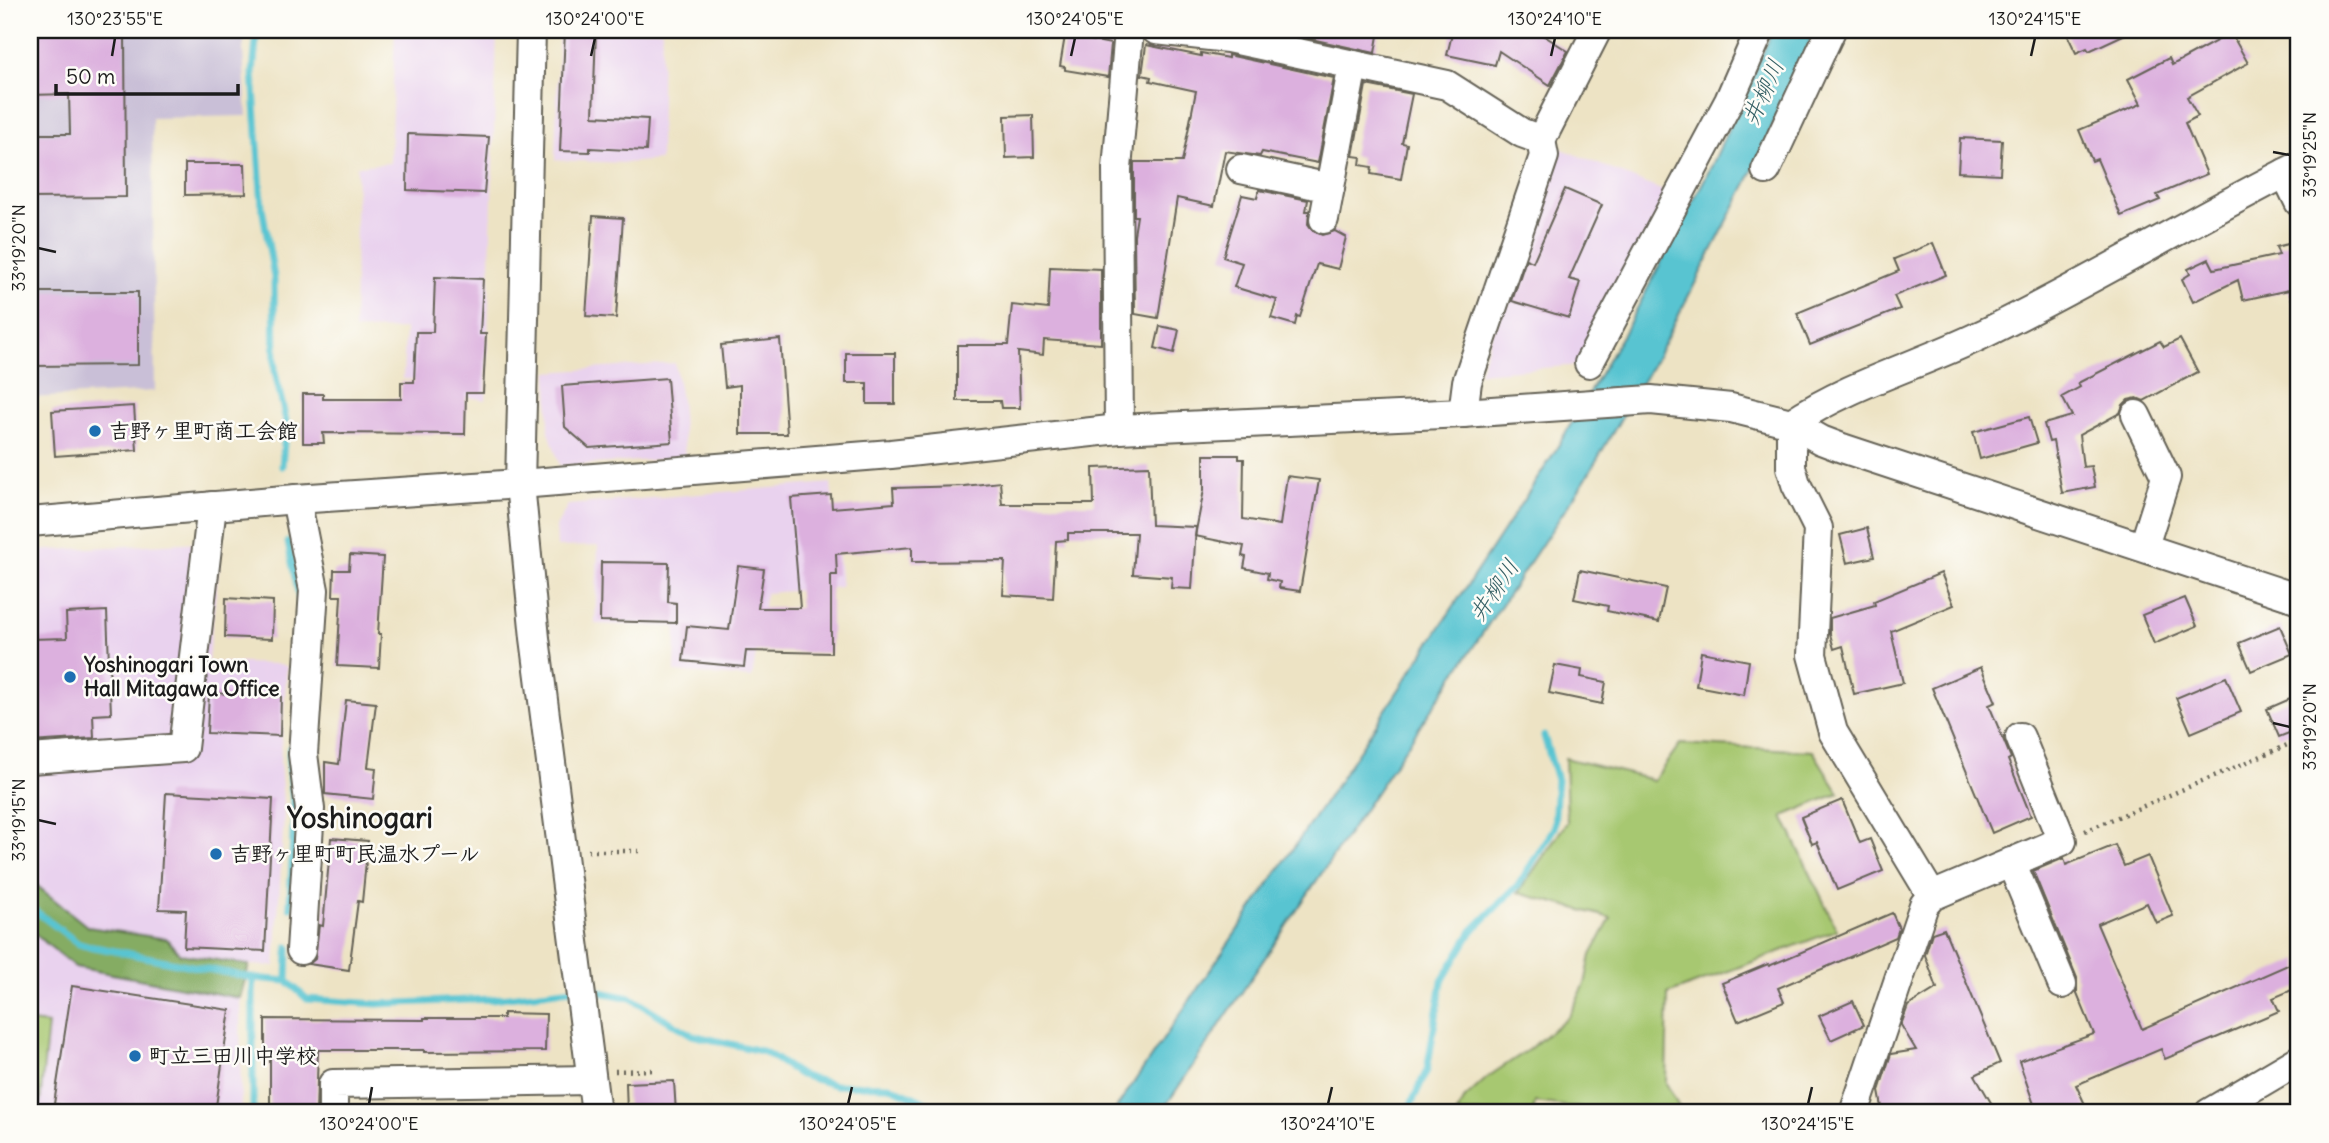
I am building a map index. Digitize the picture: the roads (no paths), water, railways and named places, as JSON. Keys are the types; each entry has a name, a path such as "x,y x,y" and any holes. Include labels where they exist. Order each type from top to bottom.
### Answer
{"street":[{"path":"531,30 520,484 535,638 596,1113"},
{"path":"1119,429 1117,169 1129,30"},
{"path":"1156,30 1228,38 1447,85 1521,133 1541,140"},
{"path":"1463,412 1466,382 1544,156 1541,140 1597,30"},
{"path":"1589,363 1729,101 1760,30"},
{"path":"1766,170 1831,30"},
{"path":"1324,219 1353,65"},
{"path":"1241,169 1330,188"},
{"path":"1791,424 1849,390 1978,337 2292,169 2299,202"},
{"path":"30,522 891,454 1119,429 1651,400 1731,408 1791,424 1842,448 2299,599"},
{"path":"2136,415 2166,477 2144,547"},
{"path":"1791,424 1791,467 1796,484 1818,528 1812,655 1833,732 1932,896"},
{"path":"296,499 314,590 303,754 310,809 301,950"},
{"path":"30,759 183,748 212,506"},
{"path":"1854,1113 1924,905 1932,896 2062,841 2020,737"},
{"path":"2011,862 2062,984"},
{"path":"2209,1113 2299,1060"},
{"path":"333,1113 333,1084 592,1080"}],"water":[{"name":"井柳川","path":"1773,30 1815,30 1748,181 1658,355 1585,480 1161,1113 1113,1113 1337,784 1551,458 1630,322 1713,163"}],"waterway":[{"path":"257,30 253,73 262,207 274,277 275,372 286,421 282,466"},
{"path":"288,542 301,607"},
{"path":"1407,1113 1427,1070 1442,981 1472,931 1519,884 1554,828 1557,780 1544,736"},
{"path":"290,748 294,811 290,907"},
{"path":"30,907 79,944 253,978 287,981 307,999 377,1004 492,999 573,989"},
{"path":"287,981 288,947"},
{"path":"253,978 253,1113"},
{"path":"585,989 631,998 692,1035 765,1052 800,1075 835,1085 889,1086 949,1113"},
{"path":"1188,1109 1193,1113"}],"place":[{"name":"吉野ヶ里町商工会館","path":"95,431"},
{"name":"Yoshinogari Town Hall Mitagawa Office","path":"70,677"},
{"name":"吉野ヶ里町町民温水プール","path":"216,854"},
{"name":"町立三田川中学校","path":"135,1056"}],"district":[{"name":"Yoshinogari","path":"360,818"}]}
